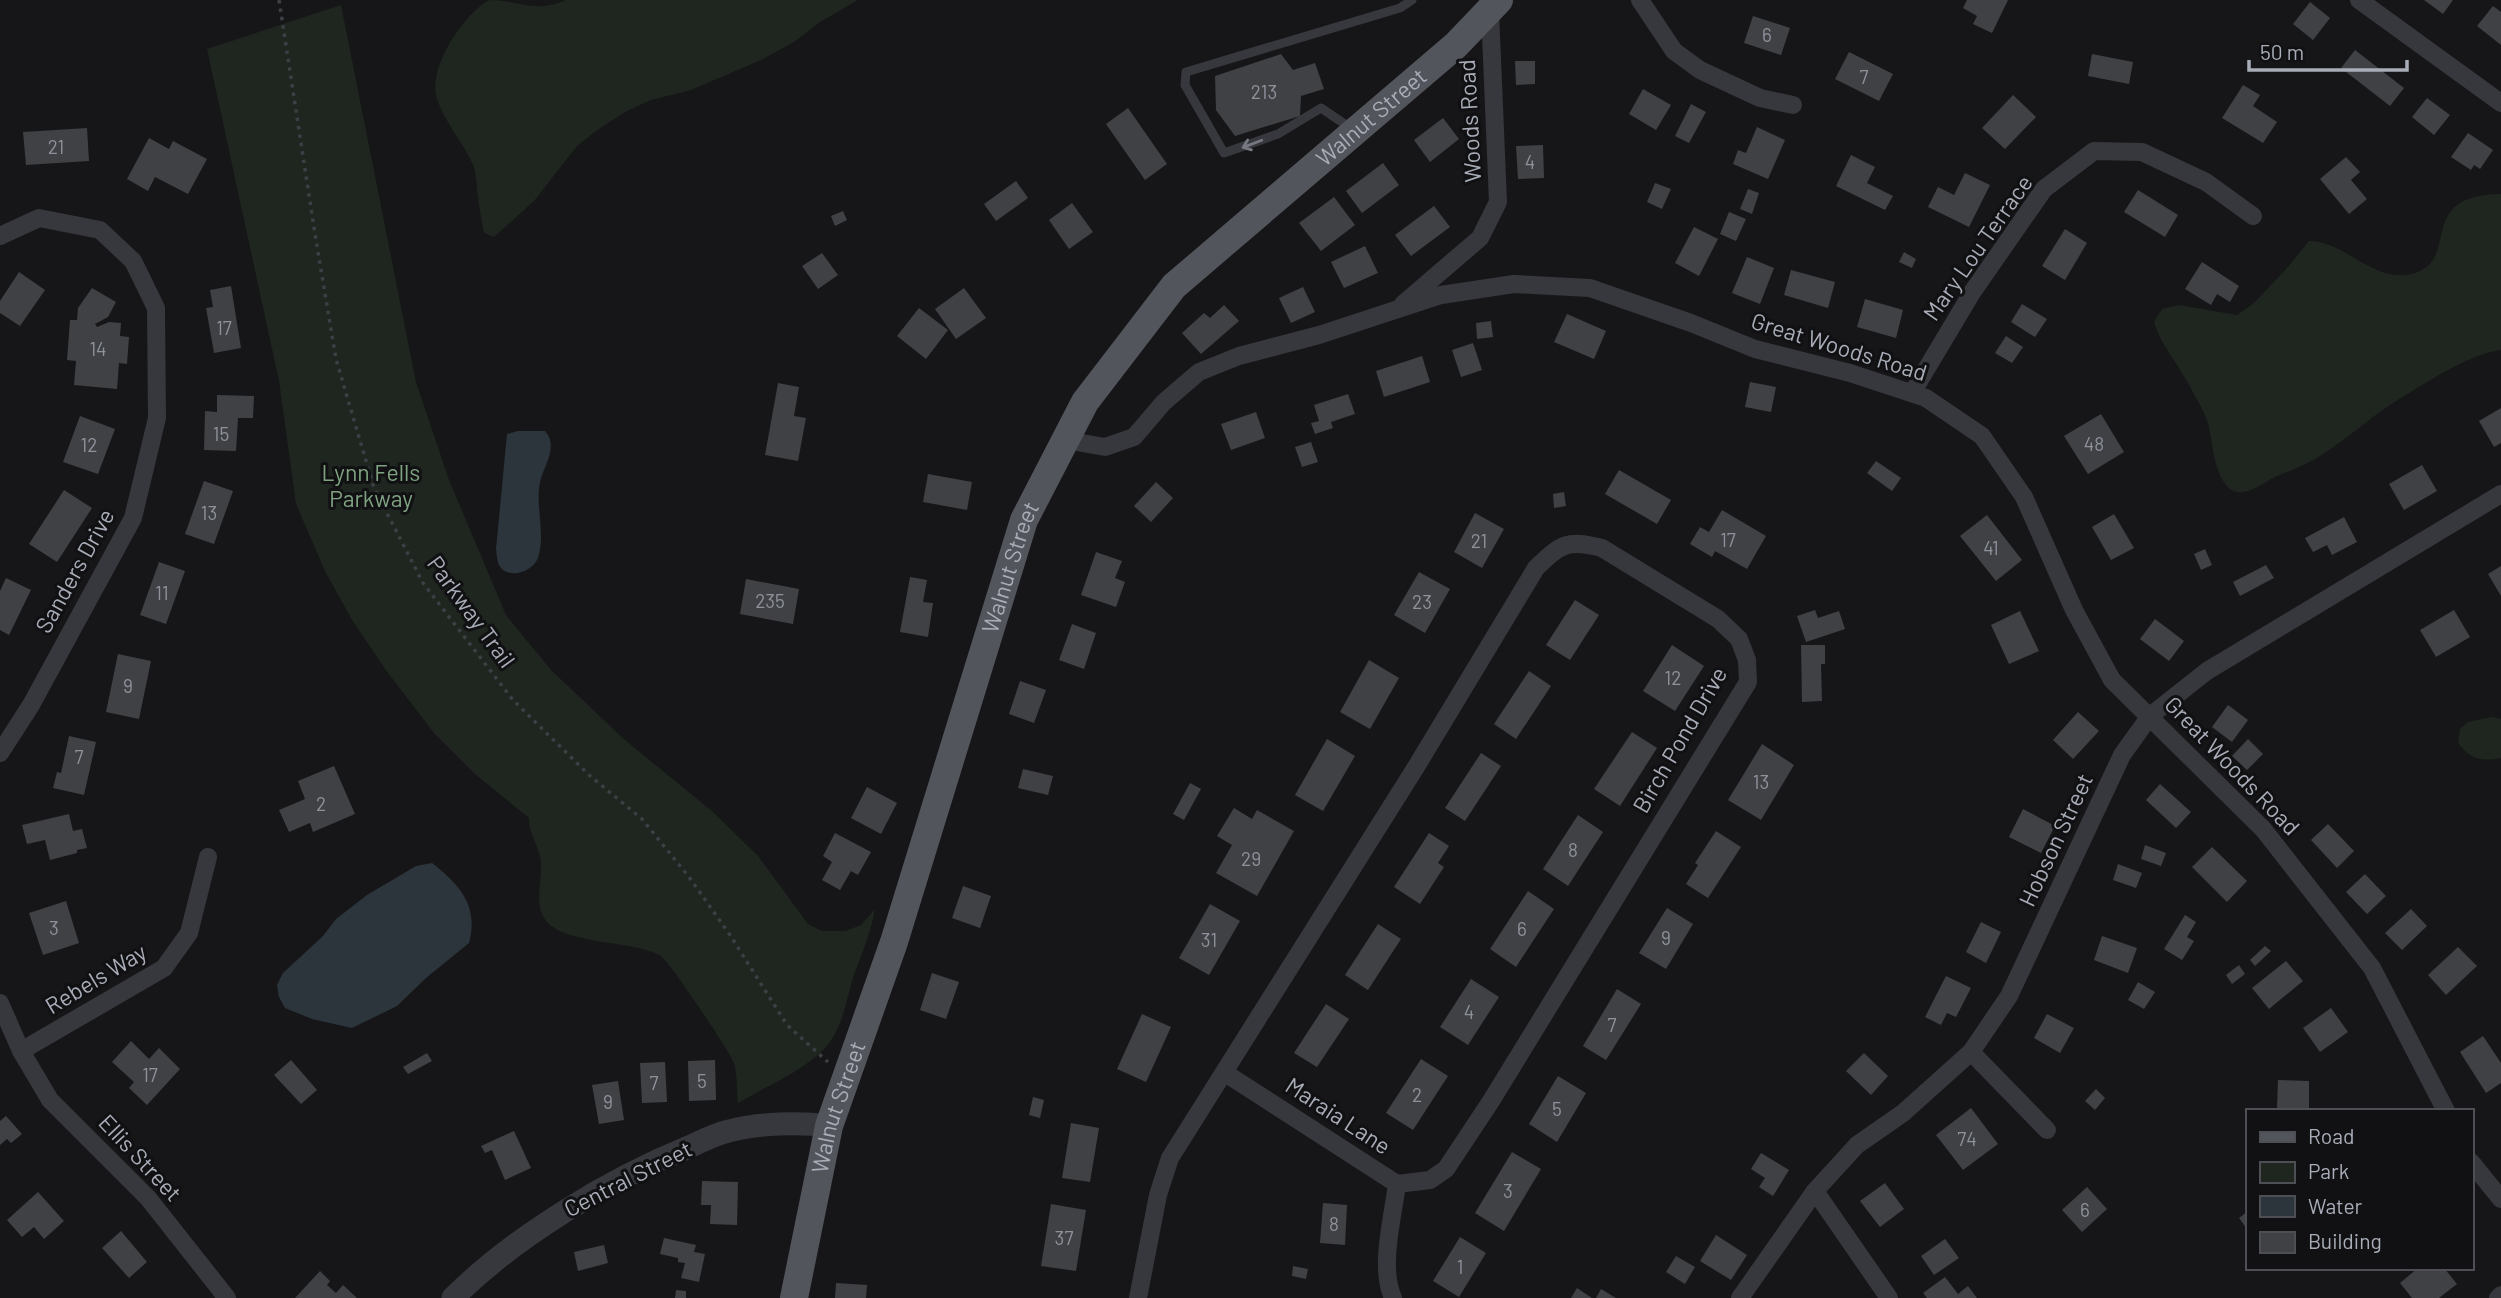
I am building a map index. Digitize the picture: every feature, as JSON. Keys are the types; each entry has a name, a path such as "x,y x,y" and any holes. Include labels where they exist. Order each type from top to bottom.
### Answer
{"main road":[{"name":"Walnut Street","path":"794,1298 829,1126 894,942 1024,520 1085,402 1174,286 1455,45 1494,6"}],"street":[{"path":"1640,0 1674,51 1700,70 1760,98 1793,105"},
{"path":"2359,0 2501,103"},
{"name":"Woods Road","path":"1395,310 1480,238 1498,202 1493,113 1494,6"},
{"name":"Mary Lou Terrace","path":"1912,393 1973,291 2044,189 2094,150 2142,152 2206,182 2253,216"},
{"name":"Sanders Drive","path":"0,236 39,218 100,230 133,261 156,308 157,418 133,518 31,705 0,753"},
{"name":"Great Woods Road","path":"1065,440 1105,447 1134,437 1164,402 1199,372 1239,356 1319,335 1441,295 1514,284 1590,288 1691,323 1755,349 1850,373 1926,398 1982,436 2024,498 2074,610 2112,680 2263,829 2372,968 2445,1109"},
{"name":"Hobson Street","path":"1741,1298 1815,1191 1857,1145 1902,1113 1971,1052 2010,996 2122,755 2150,716 2207,670 2501,494"},
{"name":"Birch Pond Drive","path":"1138,1298 1158,1195 1170,1158 1416,766 1536,568 1557,548 1581,542 1602,548 1718,619 1739,639 1747,660 1748,681 1491,1101 1446,1169 1430,1181 1397,1184"},
{"name":"Rebels Way","path":"21,1051 164,968 189,933 208,857"},
{"path":"0,1003 21,1051"},
{"name":"Ellis Street","path":"21,1051 50,1100 148,1198 227,1298"},
{"path":"1971,1052 2047,1130"},
{"name":"Maraia Lane","path":"1225,1073 1397,1184 1388,1253 1387,1284 1393,1298"},
{"name":"Central Street","path":"453,1298 469,1282 561,1213 662,1158 729,1130 800,1122 829,1126"},
{"path":"2473,1164 2501,1199"},
{"path":"1815,1191 1889,1298"}],"lane":[{"path":"1354,130 1321,107 1278,134 1224,153 1185,85 1186,72 1400,8 1412,0"}],"path":[{"name":"Parkway Trail","path":"279,0 336,359 374,488 423,583 513,700 589,775 642,819 689,877 730,935 787,1025 845,1078"}],"green space":[{"path":"489,0 545,6 566,0 858,0 761,60 691,90 651,100 625,112 577,146 534,201 494,237 484,233 474,169 440,108 435,86 442,58 458,30 468,17"},
{"name":"Lynn Fells Parkway","path":"341,5 416,382 449,480 506,615 551,670 625,740 713,812 758,856 808,924 822,931 845,931 861,925 875,909 842,1017 828,1045 801,1067 738,1103 733,1061 698,1006 661,956 633,947 563,933 551,926 543,916 539,897 540,857 529,818 475,774 434,733 388,673 352,620 326,573 296,504 279,381 207,49"},
{"path":"2501,194 2501,350 2463,362 2437,376 2391,404 2306,464 2245,492 2227,486 2215,461 2205,415 2154,322 2162,309 2179,305 2237,315 2254,303 2309,241 2336,248 2374,269 2387,273 2415,273 2428,265 2436,254 2448,215 2458,205 2474,197"},
{"path":"2491,717 2501,719 2501,758 2476,758 2458,743 2460,729 2468,722"}],"water":[{"path":"518,431 545,431 551,449 540,482 541,539 538,558 523,572 512,573 500,567 496,549 507,434"},
{"path":"432,863 465,897 471,918 469,943 397,1006 352,1028 312,1019 285,1008 277,985 283,973 323,936 336,919 367,895 416,866"}],"building":[{"path":"1967,0 2008,0 1992,33 1973,24 1977,16 1963,8"},
{"path":"2424,0 2453,0 2443,14"},
{"path":"2310,2 2330,18 2313,40 2293,24"},
{"path":"2493,6 2501,12 2501,45 2477,26"},
{"path":"1753,16 1790,28 1781,55 1744,43"},
{"path":"2355,50 2404,88 2390,106 2341,68"},
{"path":"1849,52 1893,74 1879,101 1835,79"},
{"path":"1281,54 1293,70 1315,63 1324,89 1301,96 1300,116 1235,136 1216,110 1215,76"},
{"path":"2092,54 2133,62 2129,84 2088,76"},
{"path":"1515,61 1535,61 1535,84 1516,85"},
{"path":"2243,85 2260,95 2253,106 2277,122 2263,143 2222,118"},
{"path":"1643,89 1671,105 1656,130 1629,114"},
{"path":"2013,95 2036,117 2005,149 1982,128"},
{"path":"2427,98 2450,115 2434,135 2412,117"},
{"path":"1691,104 1706,112 1689,143 1675,136"},
{"path":"1128,108 1167,164 1145,180 1106,124"},
{"path":"1443,118 1459,139 1430,162 1414,140"},
{"path":"1757,127 1785,140 1768,179 1733,164 1738,150 1746,153"},
{"path":"87,128 89,161 26,165 23,132"},
{"path":"2468,133 2493,150 2480,169 2474,165 2471,170 2451,157"},
{"path":"149,138 169,149 173,141 207,159 188,194 155,177 148,191 127,179"},
{"path":"1543,145 1544,178 1518,179 1516,146"},
{"path":"1851,155 1875,167 1867,183 1893,196 1885,210 1836,186"},
{"path":"2346,157 2360,172 2351,180 2367,199 2349,214 2320,179"},
{"path":"1383,163 1399,185 1362,213 1346,191"},
{"path":"1965,173 1990,185 1969,227 1928,207 1938,187 1954,195"},
{"path":"1016,181 1028,198 996,221 984,204"},
{"path":"1655,183 1671,189 1662,209 1647,202"},
{"path":"1748,189 1759,193 1752,214 1740,209"},
{"path":"2138,190 2178,215 2165,237 2124,212"},
{"path":"1334,197 1355,225 1321,251 1299,223"},
{"path":"1072,203 1093,232 1069,249 1049,220"},
{"path":"1434,206 1450,227 1411,256 1395,235"},
{"path":"843,211 847,220 835,226 831,216"},
{"path":"1729,212 1746,219 1736,241 1720,234"},
{"path":"1694,227 1718,239 1699,276 1675,263"},
{"path":"2065,229 2087,243 2065,280 2042,266"},
{"path":"1365,246 1378,273 1344,288 1331,262"},
{"path":"1904,252 1916,259 1912,268 1899,262"},
{"path":"822,253 838,275 818,289 802,266"},
{"path":"1747,257 1774,268 1760,304 1732,293"},
{"path":"2202,262 2239,286 2230,302 2217,294 2211,305 2185,289"},
{"path":"1791,270 1835,282 1828,308 1784,295"},
{"path":"19,272 45,290 20,326 0,313 0,301"},
{"path":"231,286 241,348 214,353 206,308 213,307 210,290"},
{"path":"1303,287 1315,312 1291,323 1279,298"},
{"path":"92,288 116,302 108,317 95,324 97,327 109,322 121,323 120,336 129,337 127,364 119,363 117,389 74,385 76,361 67,360 70,320 77,320 78,308"},
{"path":"964,288 986,318 956,339 935,309"},
{"path":"1865,299 1903,310 1896,338 1857,327"},
{"path":"2022,304 2047,319 2035,337 2011,322"},
{"path":"1224,305 1239,321 1201,354 1182,333 1204,313 1210,318"},
{"path":"919,308 948,330 926,359 897,336"},
{"path":"1567,314 1606,331 1594,359 1554,342"},
{"path":"1491,321 1493,337 1477,339 1476,323"},
{"path":"2006,336 2023,347 2012,363 1995,353"},
{"path":"1473,343 1482,370 1461,377 1452,350"},
{"path":"1422,356 1430,382 1384,397 1376,371"},
{"path":"1750,382 1776,387 1771,412 1745,407"},
{"path":"778,383 799,387 794,416 806,418 798,461 765,455"},
{"path":"1348,394 1355,414 1331,422 1333,428 1315,434 1311,423 1319,421 1314,405"},
{"path":"217,395 254,396 253,418 238,418 236,451 204,450 205,411 217,412"},
{"path":"2501,408 2501,443 2494,447 2479,421"},
{"path":"1256,412 1265,438 1231,450 1221,424"},
{"path":"2101,414 2124,452 2088,474 2064,436"},
{"path":"80,416 115,429 98,474 63,462"},
{"path":"1311,442 1318,462 1302,467 1295,447"},
{"path":"1876,461 1901,478 1892,491 1867,473"},
{"path":"2422,465 2437,491 2404,510 2389,484"},
{"path":"1619,470 1671,500 1657,524 1605,494"},
{"path":"928,474 972,482 967,510 923,502"},
{"path":"204,481 233,491 214,544 185,534"},
{"path":"1156,482 1173,498 1151,522 1134,506"},
{"path":"64,490 92,508 57,562 29,544"},
{"path":"1564,492 1566,506 1554,508 1553,494"},
{"path":"1722,510 1766,536 1747,569 1715,551 1712,557 1690,544 1700,527 1709,532"},
{"path":"1475,513 1504,529 1482,568 1454,552"},
{"path":"2114,514 2134,548 2111,560 2092,527"},
{"path":"1987,515 2022,560 1996,581 1960,536"},
{"path":"2344,517 2357,542 2332,555 2327,545 2313,552 2305,538"},
{"path":"2205,549 2212,565 2201,570 2194,554"},
{"path":"1096,552 1122,561 1115,578 1125,582 1116,607 1081,595"},
{"path":"159,562 185,571 166,624 140,615"},
{"path":"2266,565 2274,578 2240,596 2233,582"},
{"path":"2501,566 2501,596 2488,574"},
{"path":"1419,572 1450,589 1425,633 1394,615"},
{"path":"910,577 927,580 923,602 933,603 928,637 900,632"},
{"path":"6,578 31,590 9,635 0,630 0,591"},
{"path":"746,579 799,589 793,624 740,614"},
{"path":"1575,600 1599,615 1570,660 1546,645"},
{"path":"1815,610 1818,618 1839,611 1845,629 1806,642 1797,616"},
{"path":"2454,610 2470,637 2436,657 2420,630"},
{"path":"2020,611 2039,651 2009,664 1991,625"},
{"path":"2155,619 2184,641 2169,661 2140,639"},
{"path":"1072,624 1096,633 1084,669 1059,660"},
{"path":"1672,645 1704,666 1675,711 1643,691"},
{"path":"1801,645 1825,645 1825,664 1821,664 1822,701 1802,702"},
{"path":"118,654 151,661 139,719 106,712"},
{"path":"1369,660 1399,678 1370,729 1340,712"},
{"path":"1529,671 1551,686 1516,739 1494,724"},
{"path":"1020,681 1046,690 1034,723 1009,714"},
{"path":"2228,705 2248,720 2232,742 2212,727"},
{"path":"2078,712 2099,731 2073,759 2053,740"},
{"path":"1632,732 1657,748 1620,806 1594,789"},
{"path":"69,736 96,742 84,795 53,788 57,772 61,773"},
{"path":"1327,739 1355,756 1323,811 1295,795"},
{"path":"2248,739 2263,754 2247,770 2232,756"},
{"path":"1762,744 1794,765 1761,820 1728,800"},
{"path":"1481,753 1501,766 1465,821 1445,808"},
{"path":"334,766 355,814 313,832 310,823 289,832 279,810 305,799 298,781"},
{"path":"1023,769 1053,776 1048,795 1018,788"},
{"path":"1190,783 1201,789 1184,820 1173,814"},
{"path":"2160,784 2191,812 2176,828 2146,800"},
{"path":"867,787 897,803 881,834 851,818"},
{"path":"1234,808 1252,819 1257,810 1294,831 1257,896 1216,873 1232,845 1217,836"},
{"path":"2023,809 2055,826 2041,853 2009,837"},
{"path":"69,814 73,831 82,829 87,848 50,860 45,840 27,844 22,825"},
{"path":"1578,815 1603,832 1568,886 1543,869"},
{"path":"2328,824 2354,851 2337,868 2311,840"},
{"path":"1716,831 1741,847 1708,898 1686,884 1698,865 1695,863"},
{"path":"835,833 871,852 858,875 851,871 840,890 822,880 832,862 823,856"},
{"path":"1429,833 1449,846 1438,863 1444,867 1420,904 1394,887"},
{"path":"2145,845 2166,853 2161,866 2141,859"},
{"path":"2212,847 2247,881 2227,902 2192,867"},
{"path":"2118,864 2142,873 2136,888 2113,880"},
{"path":"2365,874 2386,896 2367,914 2346,892"},
{"path":"963,886 991,896 980,928 952,918"},
{"path":"1528,891 1554,909 1516,967 1490,949"},
{"path":"66,901 79,943 43,955 29,913"},
{"path":"1210,904 1240,921 1209,975 1179,958"},
{"path":"1667,908 1693,924 1666,969 1639,953"},
{"path":"2411,909 2427,926 2402,950 2385,933"},
{"path":"2185,915 2196,922 2187,937 2194,941 2182,960 2164,949"},
{"path":"1981,922 2001,932 1986,963 1966,952"},
{"path":"1378,924 1401,939 1368,990 1345,975"},
{"path":"2102,936 2137,948 2128,973 2094,960"},
{"path":"2265,946 2271,951 2255,966 2250,960"},
{"path":"2458,947 2477,966 2446,995 2428,975"},
{"path":"2286,961 2303,981 2269,1009 2252,988"},
{"path":"2239,965 2245,974 2232,984 2226,975"},
{"path":"932,973 959,982 946,1019 920,1010"},
{"path":"1946,976 1971,988 1956,1017 1947,1013 1941,1025 1925,1017"},
{"path":"1471,979 1499,997 1468,1045 1440,1027"},
{"path":"2138,982 2155,992 2144,1009 2128,1000"},
{"path":"1617,989 1641,1004 1606,1060 1583,1046"},
{"path":"1326,1004 1349,1019 1317,1067 1294,1053"},
{"path":"2331,1008 2348,1032 2320,1052 2303,1028"},
{"path":"1142,1014 1171,1027 1146,1082 1117,1069"},
{"path":"2047,1014 2074,1028 2060,1053 2034,1038"},
{"path":"2483,1036 2501,1063 2501,1083 2486,1093 2460,1052"},
{"path":"131,1041 149,1059 159,1048 180,1069 147,1105 129,1088 134,1082 112,1062"},
{"path":"427,1053 432,1061 408,1074 403,1067"},
{"path":"1864,1053 1888,1076 1871,1095 1846,1071"},
{"path":"1421,1059 1448,1076 1413,1130 1386,1113"},
{"path":"291,1060 317,1090 301,1104 274,1075"},
{"path":"715,1060 716,1100 689,1101 688,1061"},
{"path":"665,1062 667,1102 642,1103 640,1063"},
{"path":"1558,1076 1586,1093 1557,1142 1529,1124"},
{"path":"2278,1080 2309,1081 2309,1109 2277,1108"},
{"path":"618,1081 624,1120 599,1124 592,1085"},
{"path":"2096,1089 2105,1098 2095,1110 2085,1101"},
{"path":"1033,1097 1044,1100 1040,1118 1029,1115"},
{"path":"1971,1108 1998,1144 1963,1170 1936,1135"},
{"path":"6,1116 22,1134 11,1143 7,1139 0,1145 0,1121"},
{"path":"1071,1123 1099,1128 1090,1182 1062,1178"},
{"path":"514,1131 531,1168 505,1180 492,1150 485,1153 481,1146"},
{"path":"1512,1152 1541,1169 1504,1231 1475,1213"},
{"path":"1761,1153 1789,1170 1773,1196 1759,1187 1765,1178 1751,1169"},
{"path":"702,1181 738,1182 737,1225 710,1224 711,1205 701,1205"},
{"path":"1885,1183 1904,1209 1880,1227 1860,1201"},
{"path":"2087,1187 2107,1209 2082,1232 2062,1210"},
{"path":"38,1192 64,1221 44,1239 34,1227 22,1237 7,1220"},
{"path":"1323,1203 1347,1205 1345,1245 1320,1243"},
{"path":"1051,1204 1086,1210 1076,1271 1041,1266"},
{"path":"2246,1213 2246,1228 2239,1218"},
{"path":"121,1231 147,1262 129,1278 102,1248"},
{"path":"1716,1235 1747,1255 1731,1280 1700,1261"},
{"path":"1460,1237 1486,1253 1459,1297 1433,1281"},
{"path":"664,1238 696,1245 694,1252 705,1254 699,1282 681,1278 685,1263 678,1262 678,1258 660,1254"},
{"path":"1945,1239 1959,1258 1934,1275 1921,1256"},
{"path":"604,1245 608,1263 578,1271 574,1252"},
{"path":"1676,1256 1695,1267 1685,1284 1666,1272"},
{"path":"1293,1266 1308,1269 1306,1279 1292,1276"},
{"path":"2416,1270 2446,1270 2457,1284 2439,1298 2412,1298 2400,1283"},
{"path":"320,1271 330,1281 327,1285 336,1293 343,1285 357,1298 295,1298"},
{"path":"1945,1277 1958,1294 1968,1286 1977,1298 1927,1298 1923,1293"},
{"path":"836,1283 867,1285 866,1298 835,1298"},
{"path":"1577,1288 1592,1298 1571,1298"},
{"path":"1601,1289 1616,1298 1596,1298"},
{"path":"676,1290 686,1291 686,1298 675,1298"}]}
